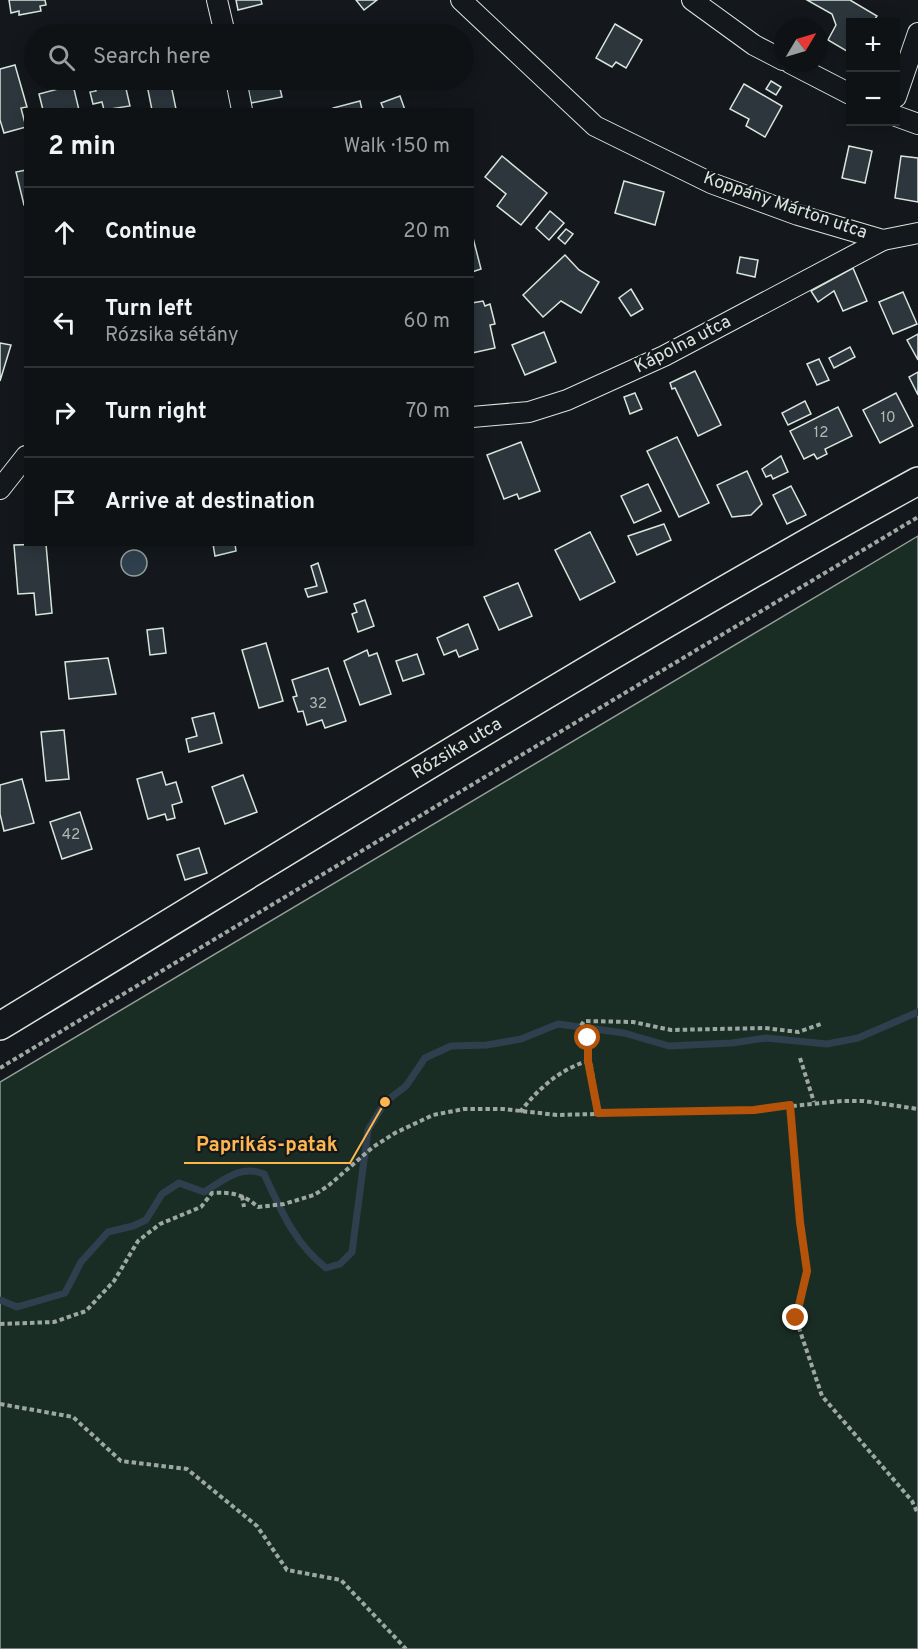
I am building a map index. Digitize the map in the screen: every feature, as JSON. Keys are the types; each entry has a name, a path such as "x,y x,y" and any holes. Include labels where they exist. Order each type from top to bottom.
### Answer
{"main road":[{"name":"Rózsika utca","path":"0,1026 581,674 734,584 918,481"}],"street":[{"path":"217,0 223,24"},
{"name":"Koppány Márton utca","path":"461,0 595,126 711,183 798,215 883,240 918,233"},
{"path":"692,0 753,45 774,56"},
{"path":"900,85 918,33"},
{"path":"807,72 846,92"},
{"path":"238,90 242,108"},
{"path":"900,117 918,123"},
{"name":"Kápolna utca","path":"474,417 529,412 567,400 664,356 883,240"},
{"path":"0,489 24,459"}],"path":[{"path":"0,1068 918,517"},
{"path":"598,1113 588,1061 588,1038 580,1027 584,1021 633,1022 671,1030 765,1028 798,1032 821,1024"},
{"path":"800,1058 814,1102"},
{"path":"520,1112 551,1080 575,1065 588,1061"},
{"path":"0,1324 54,1322 80,1314 93,1305 114,1281 138,1241 160,1224 201,1207 212,1193 231,1192 242,1196 258,1207 285,1204 314,1195 373,1147 410,1124 433,1115 484,1108 557,1115 754,1110 814,1102 864,1101 918,1109"},
{"path":"790,1105 800,1222 807,1271 796,1318 822,1396 912,1501 918,1514"},
{"path":"242,1196 243,1208"},
{"path":"0,1404 73,1417 121,1461 187,1470 257,1526 287,1570 341,1580 406,1649"}],"green space":[{"path":"918,536 918,1649 0,1649 0,1082"}],"water":[{"path":"134,550 143,554 147,563 143,572 134,576 125,572 121,563 125,554"}],"building":[{"path":"9,0 45,0 46,5 40,6 41,11 19,15 19,11 11,13"},
{"path":"236,0 261,0 262,4 238,10"},
{"path":"356,0 377,0 364,10"},
{"path":"807,0 850,0 877,16 876,18 846,18 846,51 828,40 836,25 832,14"},
{"path":"615,24 642,40 626,68 616,62 612,67 596,58"},
{"path":"15,65 27,107 21,108 24,128 4,133 0,120 0,69"},
{"path":"771,81 781,87 776,95 766,89"},
{"path":"744,84 782,106 765,137 746,126 749,119 730,109"},
{"path":"54,90 74,90 79,108 42,108 39,94"},
{"path":"126,90 130,106 104,108 102,102 93,104 90,92"},
{"path":"148,90 172,90 176,108 152,108"},
{"path":"248,90 280,90 282,97 251,103"},
{"path":"400,96 404,108 383,108 381,103"},
{"path":"360,101 362,108 333,108"},
{"path":"849,146 872,151 865,183 842,178"},
{"path":"502,156 547,193 521,225 497,206 506,194 485,177"},
{"path":"901,156 918,158 918,202 895,198"},
{"path":"24,170 24,205 16,172"},
{"path":"624,181 664,192 655,225 615,213"},
{"path":"550,211 564,223 549,240 536,228"},
{"path":"566,229 573,234 565,244 558,238"},
{"path":"474,242 481,269 474,271"},
{"path":"565,255 579,270 599,282 581,313 561,301 543,317 523,295"},
{"path":"740,257 758,260 755,277 737,273"},
{"path":"853,268 867,301 843,311 834,291 818,302 811,291"},
{"path":"631,289 643,309 631,316 619,298"},
{"path":"903,292 917,324 893,334 879,302"},
{"path":"483,301 485,306 490,304 495,324 490,325 495,348 474,353 474,303"},
{"path":"544,332 556,362 525,375 512,345"},
{"path":"918,334 918,360 907,340"},
{"path":"0,343 11,345 0,381"},
{"path":"850,347 855,357 834,368 829,358"},
{"path":"819,359 829,380 817,385 807,364"},
{"path":"695,371 721,425 698,436 675,388 672,389 670,383"},
{"path":"918,372 918,395 909,377"},
{"path":"635,393 642,409 630,414 624,397"},
{"path":"896,393 913,426 880,443 863,410"},
{"path":"805,401 811,414 788,425 782,413"},
{"path":"838,407 852,436 825,449 827,454 817,459 814,454 804,459 790,431"},
{"path":"677,437 709,503 679,517 647,451"},
{"path":"521,442 540,491 519,499 517,494 504,499 487,455"},
{"path":"781,456 788,472 773,479 771,475 766,477 762,469"},
{"path":"747,471 762,504 751,515 732,517 717,485"},
{"path":"648,484 661,511 634,523 621,496"},
{"path":"791,486 806,515 787,524 773,495"},
{"path":"664,524 671,540 637,555 628,536"},
{"path":"590,532 615,582 580,600 555,550"},
{"path":"14,545 46,546 52,613 36,615 34,593 18,594"},
{"path":"213,546 235,546 236,551 215,556"},
{"path":"318,563 327,592 308,597 305,589 317,586 311,566"},
{"path":"518,583 532,616 499,630 484,597"},
{"path":"365,600 374,626 358,632 352,614 357,612 354,604"},
{"path":"468,624 478,649 459,657 456,650 444,655 437,638"},
{"path":"163,628 166,653 150,655 147,630"},
{"path":"266,643 283,701 259,708 242,650"},
{"path":"367,650 369,656 377,653 391,694 360,705 344,661"},
{"path":"417,654 424,674 403,681 396,661"},
{"path":"108,658 116,694 69,699 65,662"},
{"path":"328,668 346,721 325,728 322,720 307,725 303,711 298,712 293,697 297,696 292,680"},
{"path":"214,713 222,743 189,752 186,739 197,736 192,718"},
{"path":"64,730 69,779 46,781 41,732"},
{"path":"162,772 166,785 176,782 182,802 172,805 175,818 167,820 165,814 148,819 137,779"},
{"path":"243,775 257,812 225,824 212,787"},
{"path":"22,779 34,823 4,831 0,814 0,785"},
{"path":"80,812 92,849 62,859 50,822"},
{"path":"199,848 207,873 185,880 177,855"}],"waterway":[{"path":"0,1300 17,1307 65,1293 81,1262 108,1232 133,1226 146,1220 162,1194 179,1183 204,1192 226,1178 248,1171 264,1174 289,1225 305,1248 326,1268 340,1264 352,1252 368,1130 385,1102 406,1086 425,1058 451,1046 487,1045 521,1039 558,1024 624,1033 669,1046 732,1043 766,1038 827,1044 858,1038 918,1012"}],"place":[{"name":"Paprikás-patak","path":"385,1102"}],"route":[{"path":"588,1038 588,1061 598,1113 754,1110 790,1105 800,1222 807,1271 796,1318"}]}
